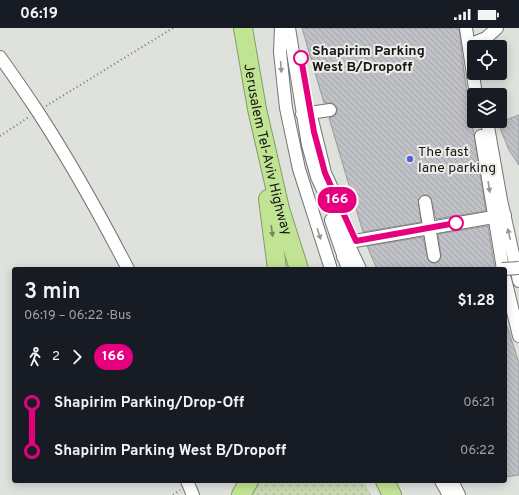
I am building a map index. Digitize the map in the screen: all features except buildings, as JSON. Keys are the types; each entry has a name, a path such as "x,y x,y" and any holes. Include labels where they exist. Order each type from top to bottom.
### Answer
{"highway":[{"name":"Jerusalem Tel-Aviv Highway","path":"243,28 257,109 280,210 298,267"},
{"path":"257,109 277,267"},
{"path":"241,495 247,483"},
{"path":"386,483 392,495"}],"lane":[{"path":"281,28 280,52 286,108 299,169 330,267"},
{"path":"289,28 306,113 314,132 325,173 352,242 359,267"},
{"path":"296,28 306,113 308,145 347,267"},
{"path":"466,28 475,88"},
{"path":"474,28 475,40"},
{"path":"483,40 497,28"},
{"path":"0,57 38,112 71,166 101,217 127,267"},
{"path":"306,113 330,110"},
{"path":"480,128 499,216 519,281"},
{"path":"488,128 499,216 503,267"},
{"path":"318,177 352,242 368,267"},
{"path":"425,202 434,256"},
{"path":"343,257 345,245 352,242 429,227 499,216"},
{"path":"507,269 519,268"},
{"path":"507,287 519,336"},
{"path":"188,483 193,495"},
{"path":"443,483 450,495"},
{"path":"446,483 450,495"},
{"path":"453,483 459,495"}],"path":[{"path":"0,136 173,28"}],"green space":[{"path":"256,483 365,483 371,495 251,495"}],"bus line":[{"name":"166","path":"301,58 310,113 325,173 356,241 456,223"}],"place":[{"name":"Shapirim Parking West B/Dropoff","path":"301,58"},
{"name":"The fast lane parking","path":"410,159"}]}
